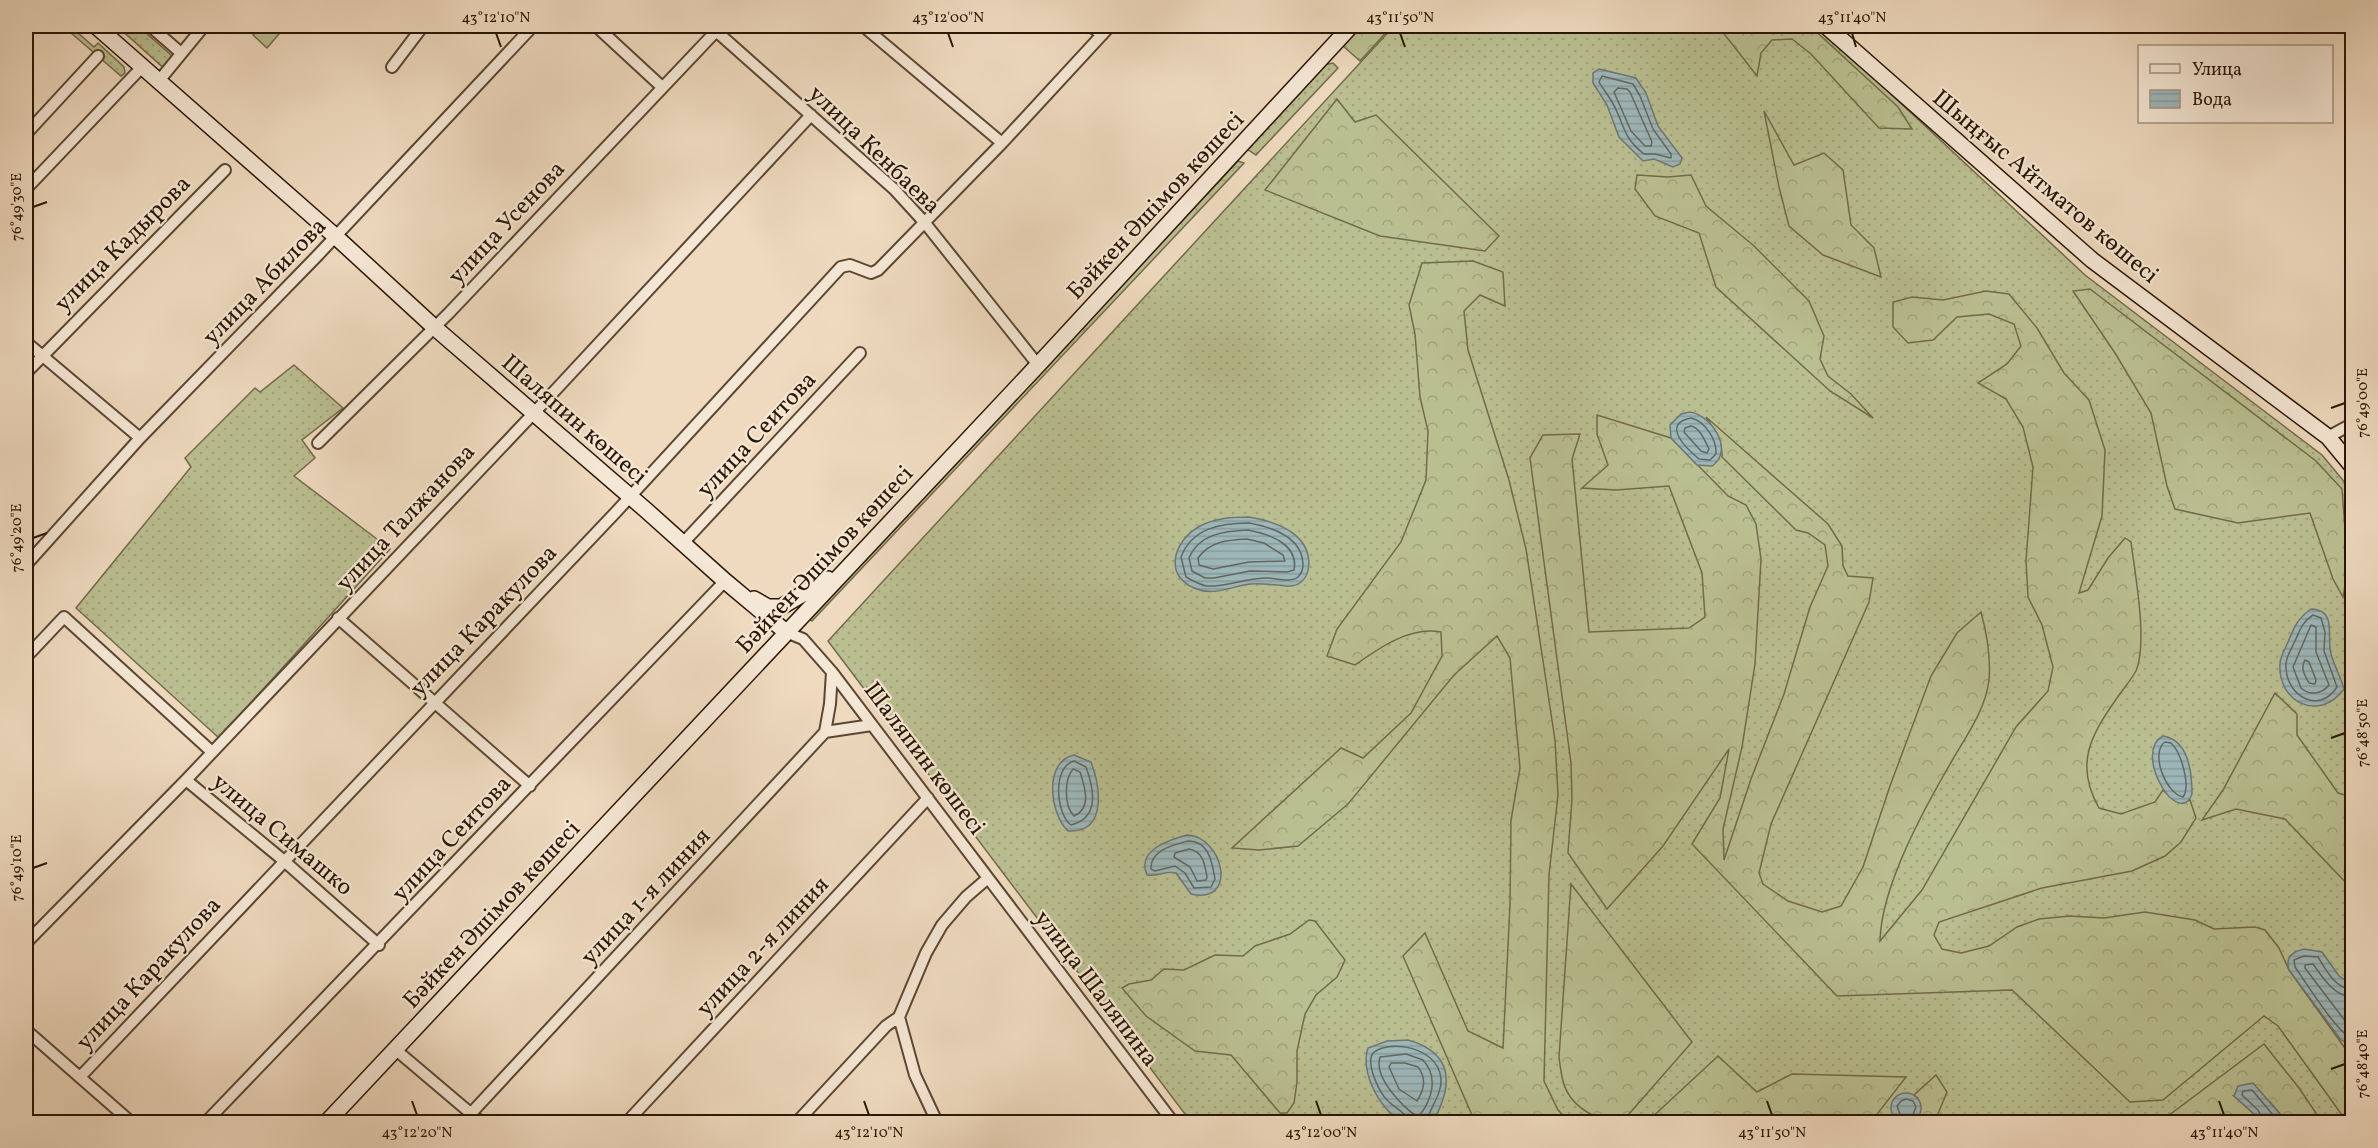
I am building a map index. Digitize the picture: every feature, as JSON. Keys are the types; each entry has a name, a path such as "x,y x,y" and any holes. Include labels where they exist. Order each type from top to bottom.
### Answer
{"main road":[{"name":"Шаляпин көшесі","path":"96,26 434,327 630,496 724,581 786,632"},
{"name":"Бәйкен Әшімов көшесі","path":"327,1122 1038,365 1351,26"},
{"name":"Шыңғыс Айтматов көшесі","path":"1826,26 2092,260 2328,437 2352,466"},
{"path":"724,581 768,607 781,607 848,567"}],"street":[{"path":"150,26 181,53"},
{"path":"158,82 204,26"},
{"path":"392,67 423,26"},
{"name":"улица Абилова","path":"26,565 140,438 335,237 532,26"},
{"path":"596,26 662,87"},
{"path":"863,26 1002,143"},
{"path":"1091,26 1102,34"},
{"path":"925,223 1110,26"},
{"name":"улица Усенова","path":"318,443 434,327 719,28"},
{"name":"улица Кенбаева","path":"719,28 894,189 925,223 1038,365"},
{"path":"26,134 98,56"},
{"path":"26,189 142,68"},
{"name":"улица Талжанова","path":"26,943 186,780 811,115"},
{"name":"улица Кадырова","path":"26,373 225,170"},
{"name":"улица Каракулова","path":"80,1077 630,496 842,267 850,265 871,273 878,270 925,223"},
{"path":"26,342 140,438"},
{"name":"улица Сеитова","path":"683,543 860,353"},
{"path":"2328,437 2352,424"},
{"name":"улица Сеитова","path":"206,1122 379,945 724,581"},
{"path":"26,647 31,652 64,617 212,752"},
{"path":"338,618 530,786"},
{"name":"Шаляпин көшесі","path":"786,632 803,639 832,672 988,878"},
{"path":"832,672 825,732 873,725"},
{"name":"улица 1-я линия","path":"463,1122 825,732"},
{"name":"улица Симашко","path":"186,780 284,860 379,945"},
{"name":"улица 2-я линия","path":"627,1122 928,798"},
{"path":"797,1122 886,1026 899,1017 926,953 942,925 966,897 988,878"},
{"name":"улица Шаляпина","path":"988,878 1173,1122"},
{"path":"899,1017 915,1075 937,1122"},
{"path":"26,1030 131,1122"},
{"path":"396,1050 481,1122"}],"green space":[{"path":"63,26 70,26 94,47 98,43 124,67 125,73 121,76"},
{"path":"117,26 138,26 171,55 171,65 167,71"},
{"path":"261,26 285,27 267,48 253,35"},
{"path":"1362,26 1392,26 1360,61 1343,46"},
{"path":"1394,26 1818,26 2085,275 2322,455 2352,491 2352,1122 1191,1122 828,641"},
{"path":"1718,26 1810,26 1898,107 1912,129 1879,128 1811,54 1792,39 1772,40 1761,53 1757,76"},
{"path":"1333,63 1338,68 1256,155 1247,149 1324,65"},
{"path":"1337,99 1355,122 1376,115 1499,236 1485,251 1380,236 1265,190"},
{"path":"1764,111 1794,165 1824,153 1843,170 1851,225 1874,248 1881,277 1823,255 1789,226"},
{"path":"1238,161 1244,163 812,621 809,619"},
{"path":"1637,175 1668,177 1691,175 1706,206 1754,246 1809,301 1824,336 1820,359 1828,376 1851,394 1873,418 1830,391 1716,287 1699,233 1655,216 1635,189"},
{"path":"1473,261 1503,272 1505,306 1480,295 1464,311 1468,350 1509,480 1526,549 1555,740 1558,795 1549,875 1544,1081 1558,1110 1570,1122 1475,1122 1403,956 1425,933 1468,1031 1503,1048 1510,905 1511,820 1520,768 1510,658 1497,636 1454,675 1348,804 1298,846 1259,850 1232,848 1341,748 1363,758 1411,713 1442,656 1441,632 1429,631 1406,635 1395,640 1355,665 1327,656 1337,629 1401,542 1426,480 1428,431 1420,397 1415,334 1409,305 1422,263"},
{"path":"2090,289 2316,461 2342,489 2348,569 2343,597 2333,579 2310,513 2238,523 2175,509 2167,486 2151,413 2115,353 2073,291"},
{"path":"1986,291 2009,294 2037,328 2064,373 2089,400 2105,450 2102,516 2079,593 2088,590 2108,558 2125,538 2131,542 2140,608 2139,658 2136,671 2093,737 2087,764 2092,792 2099,808 2121,814 2155,802 2163,790 2178,802 2190,800 2196,818 2181,842 2165,856 2132,871 2042,888 1939,922 1934,935 1942,949 1961,953 1989,946 2017,927 2039,919 2070,916 2104,918 2145,912 2195,920 2214,929 2255,927 2265,930 2279,948 2289,970 2352,1058 2352,1122 2347,1122 2278,1026 2264,1016 2163,1100 2130,1102 2012,990 1837,996 1692,844 1720,798 1729,749 1663,846 1607,909 1568,853 1572,799 1571,763 1530,458 1543,435 1580,434 1572,459 1589,632 1689,628 1705,617 1702,573 1669,486 1616,490 1582,488 1608,465 1597,434 1597,415 1671,438 1728,496 1746,505 1756,524 1761,559 1755,664 1742,747 1723,829 1724,860 1751,779 1784,694 1810,607 1828,566 1825,545 1808,533 1796,530 1722,457 1715,431 1706,417 1828,524 1842,546 1843,566 1848,576 1873,578 1869,602 1771,824 1759,873 1763,884 1788,901 1822,912 1841,906 1863,867 1931,676 1957,633 1981,612 1987,637 1989,662 1989,680 1984,701 1906,847 1888,896 1882,919 1880,941 1922,890 2016,727 2048,691 2053,667 2042,625 2028,597 2026,561 2033,467 2023,427 2006,399 1978,383 2007,364 2021,346 2014,324 1989,314 1957,317 1933,340 1908,343 1893,327 1893,302 1912,297 1943,300"},
{"path":"294,365 343,408 302,440 315,458 294,476 390,549 219,738 76,608 191,467 185,458 255,388 260,392"},
{"path":"2275,693 2297,714 2297,735 2338,793 2352,797 2352,889 2285,819 2236,809 2202,820 2223,790"},
{"path":"1571,884 1692,1042 1622,1122 1604,1120 1578,1105 1566,1090 1562,1075 1559,1057"},
{"path":"1309,920 1315,921 1345,960 1337,977 1316,995 1305,1014 1297,1051 1294,1103 1287,1113 1280,1113 1231,1055 1195,1051 1146,1016 1122,988 1129,984 1151,980 1164,969 1184,970 1215,955 1243,956 1255,946 1290,934"},
{"path":"2264,1044 2299,1088 2322,1122 2287,1122 2270,1102 2234,1096 2254,1114 2259,1122 2229,1122 2220,1114 2211,1122 2160,1122"},
{"path":"1718,1056 1757,1092 1792,1074 1906,1077 1871,1122 1647,1122"},
{"path":"1936,1075 1947,1092 1937,1116 1930,1122 1912,1122 1915,1121 1918,1098 1914,1095"}],"water":[{"path":"1599,69 1636,78 1646,93 1658,126 1682,158 1680,164 1673,167 1654,159 1643,161 1619,137 1607,105 1593,83 1593,73"},
{"path":"1690,412 1706,419 1718,434 1721,451 1719,459 1712,466 1697,465 1671,438 1670,425 1681,414"},
{"path":"1249,517 1285,528 1302,542 1309,563 1301,582 1287,586 1250,584 1219,591 1206,591 1188,585 1180,578 1175,560 1183,541 1190,533 1212,521"},
{"path":"2311,609 2325,614 2328,619 2331,654 2344,689 2334,699 2323,705 2312,706 2292,697 2285,688 2280,663 2294,627"},
{"path":"2163,736 2172,739 2184,750 2190,767 2192,794 2185,803 2177,802 2168,796 2155,771 2152,757 2155,745"},
{"path":"1074,755 1091,762 1097,783 1098,806 1090,824 1081,830 1068,831 1057,813 1053,789 1057,767"},
{"path":"1187,835 1199,838 1210,846 1217,857 1220,880 1216,890 1206,895 1191,894 1176,873 1147,875 1145,866 1150,853 1164,843"},
{"path":"2304,949 2322,952 2339,976 2352,985 2352,1045 2341,1040 2289,970 2290,956"},
{"path":"1408,1040 1436,1055 1445,1070 1446,1080 1442,1102 1436,1116 1430,1122 1412,1123 1397,1118 1381,1102 1370,1080 1366,1058 1368,1048 1387,1041"},
{"path":"2253,1083 2287,1122 2259,1122 2254,1114 2234,1096 2238,1086"},
{"path":"1906,1093 1917,1097 1921,1108 1917,1119 1906,1123 1895,1119 1891,1108 1895,1097"}]}
